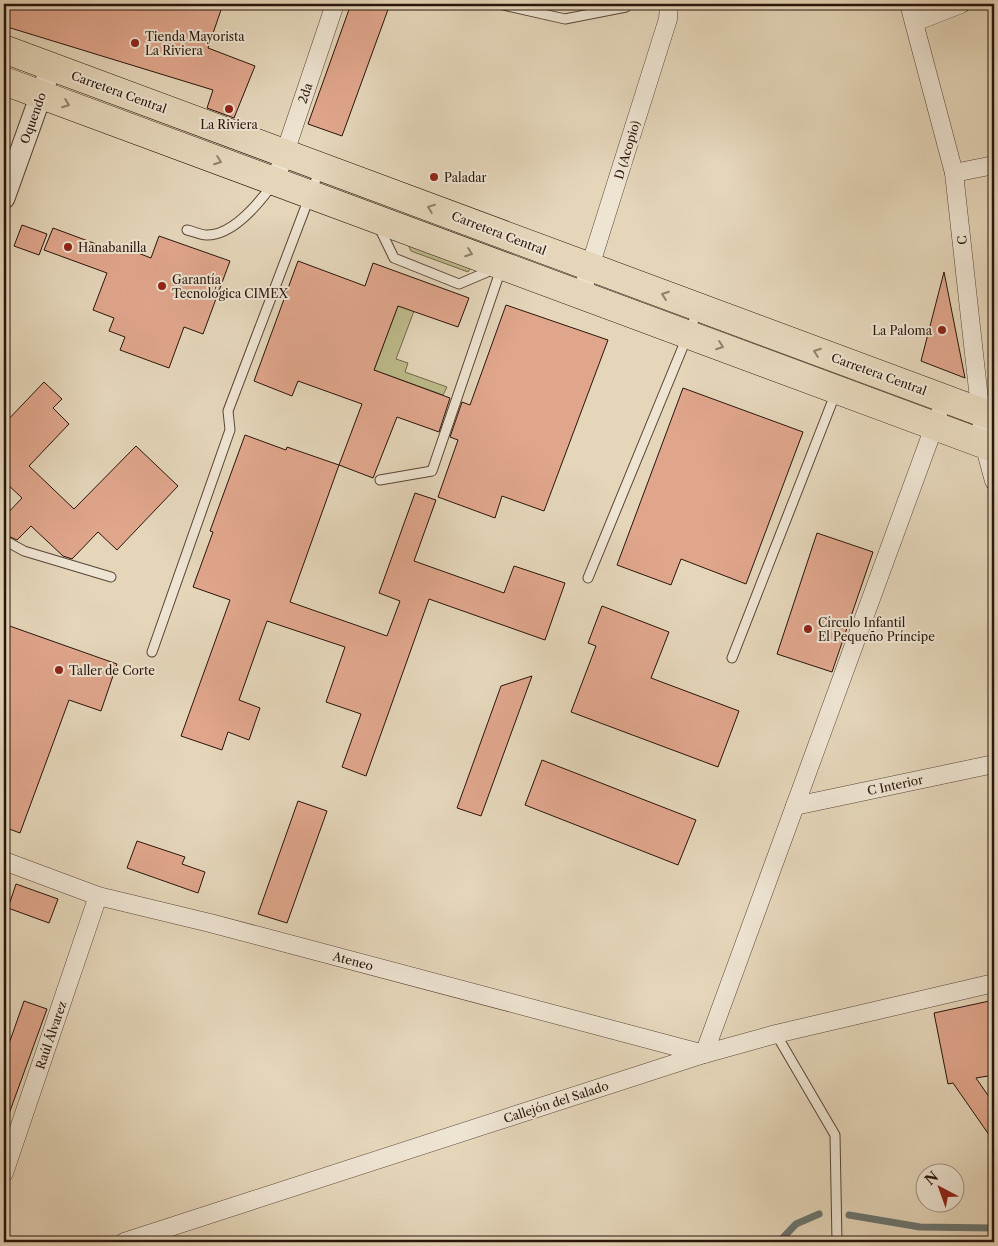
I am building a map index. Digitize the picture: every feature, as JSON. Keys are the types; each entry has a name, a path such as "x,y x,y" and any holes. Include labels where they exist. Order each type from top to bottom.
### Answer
{"main road":[{"name":"Carretera Central","path":"4,49 988,415"},
{"path":"4,81 989,446"}],"street":[{"name":"2da","path":"275,182 335,4"},
{"name":"D (Acopio)","path":"581,295 668,19 669,4"},
{"name":"C","path":"909,4 954,173 988,415 989,446 994,481"},
{"path":"914,22 961,4"},
{"name":"Oquendo","path":"4,196 51,67"},
{"path":"954,173 994,165"},
{"path":"704,1054 944,399"},
{"name":"C Interior","path":"795,806 994,764"},
{"name":"Ateneo","path":"4,861 98,896 210,923 704,1054"},
{"name":"Raúl Álvarez","path":"4,1173 98,896"},
{"name":"Callejón del Salado","path":"124,1242 704,1054 776,1034 994,983"}],"lane":[{"path":"499,4 565,19 626,7 627,4"},
{"path":"152,652 230,430 228,411 320,166"},
{"path":"187,230 206,235 231,227 259,203 275,182"},
{"path":"380,480 432,471 502,266"},
{"path":"588,578 699,307"},
{"path":"732,658 837,390"},
{"path":"4,540 24,551 111,577"},
{"path":"776,1034 835,1135 837,1242"}],"shaded area":[{"path":"407,242 473,265 468,272 411,251"},
{"path":"398,305 414,311 396,359 408,363 405,372 447,387 443,395 374,370"}],"building":[{"name":"Tienda Mayorista La Riviera","path":"4,4 223,4 208,48 255,66 234,118 207,108 213,90 4,26"},
{"path":"351,4 390,4 342,136 308,124"},
{"path":"22,225 47,234 39,255 14,246"},
{"name":"Garantía Tecnológica CIMEX","path":"53,228 115,251 117,245 151,258 159,236 230,261 203,334 184,327 169,368 120,350 125,337 109,331 114,318 93,310 107,273 44,250"},
{"path":"298,261 365,286 373,263 469,298 458,327 398,306 374,370 450,398 439,432 397,417 373,478 339,465 362,404 298,381 292,396 254,381"},
{"name":"La Paloma","path":"944,272 965,378 921,361"},
{"path":"506,305 608,340 544,511 502,496 495,518 438,497 458,440 450,437 462,402 470,405"},
{"path":"44,382 62,399 53,408 69,424 29,466 74,509 136,446 178,486 117,550 98,532 72,559 63,556 31,526 17,540 4,534 4,517 22,498 4,481 4,424"},
{"path":"683,388 803,432 746,584 681,559 671,585 617,565"},
{"path":"245,435 286,450 287,447 339,465 290,602 387,636 400,601 379,593 415,493 436,500 414,561 504,593 514,566 565,583 545,640 429,599 366,776 342,767 361,714 326,702 345,647 267,621 239,700 260,708 249,740 228,732 222,750 181,736 230,600 193,587 213,532 210,531"},
{"path":"817,533 873,552 832,672 777,654"},
{"path":"602,606 669,632 651,678 739,711 718,767 571,712 596,646 588,643"},
{"path":"4,624 117,664 101,711 69,700 20,833 4,827"},
{"path":"532,676 481,816 457,808 501,686"},
{"path":"542,760 696,820 678,865 525,805"},
{"path":"298,801 327,811 287,923 258,914"},
{"path":"137,841 185,857 182,864 205,872 198,893 127,868"},
{"path":"16,884 58,899 49,923 8,908"},
{"path":"994,1000 994,1075 976,1078 994,1104 994,1142 953,1083 948,1084 934,1013"},
{"path":"24,1001 47,1009 6,1122 4,1122 4,1058"}],"waterway":[{"path":"779,1242 796,1224 819,1214"},
{"path":"849,1215 920,1227 994,1228"}],"place":[{"name":"Tienda Mayorista La Riviera","path":"135,43"},
{"name":"La Riviera","path":"229,109"},
{"name":"Paladar","path":"434,177"},
{"name":"Hanabanilla","path":"68,247"},
{"name":"Garantía Tecnológica CIMEX","path":"162,286"},
{"name":"La Paloma","path":"942,330"},
{"name":"Círculo Infantil El Pequeño Príncipe","path":"808,629"},
{"name":"Taller de Corte","path":"59,670"}]}
